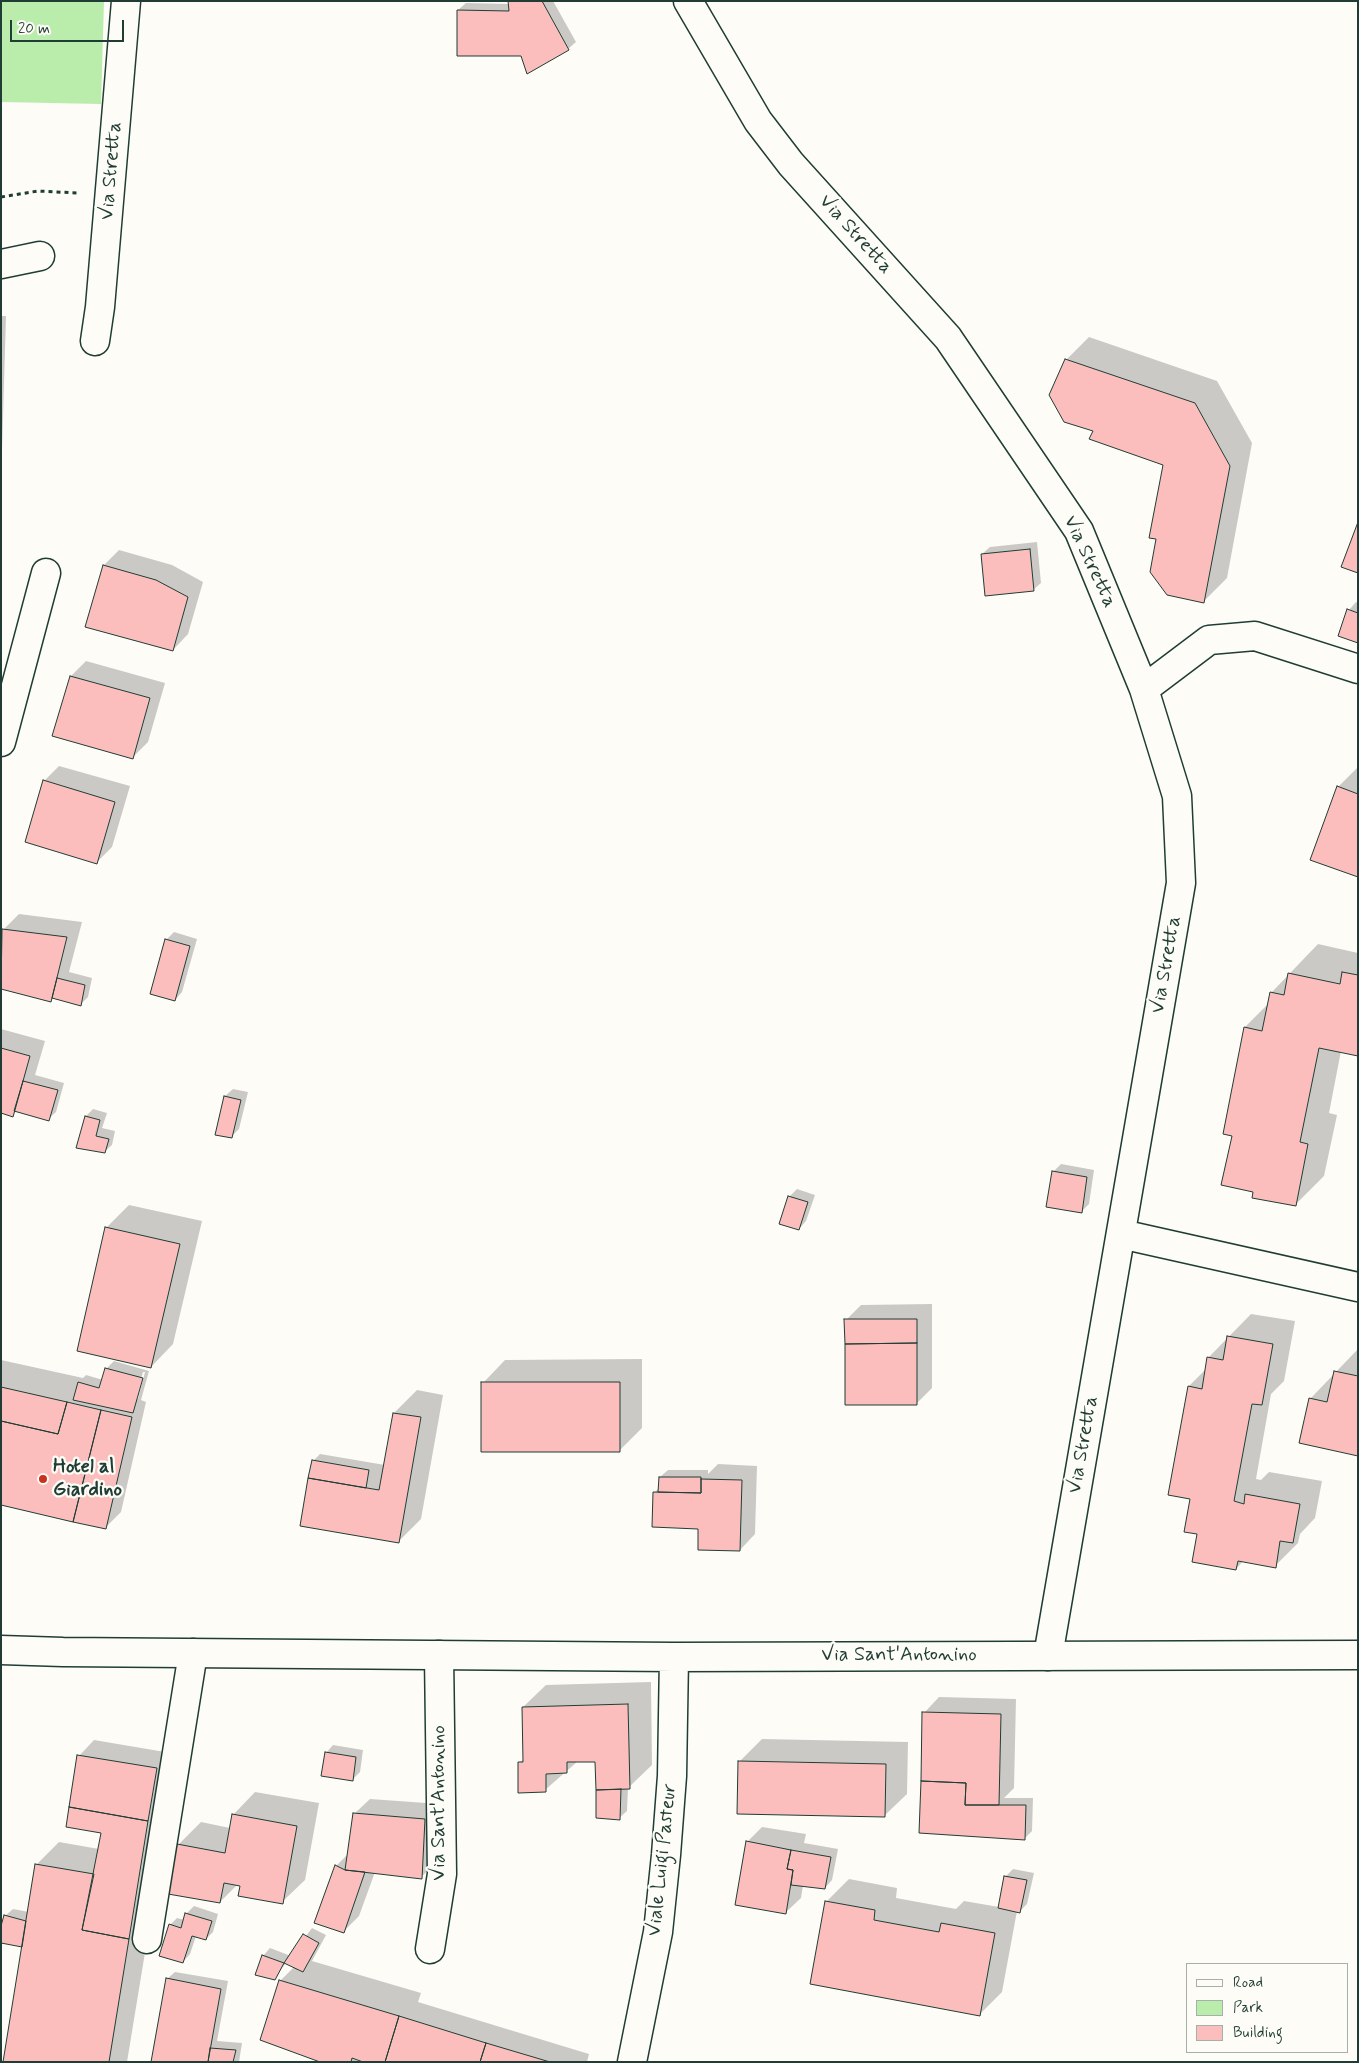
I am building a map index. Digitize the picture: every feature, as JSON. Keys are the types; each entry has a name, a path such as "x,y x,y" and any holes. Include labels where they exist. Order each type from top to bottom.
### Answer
{"street":[{"name":"Via Stretta","path":"95,341 100,307 126,1"},
{"name":"Via Stretta","path":"688,1 758,121 791,164 948,338 1079,530 1144,689 1176,796 1181,883 1048,1656"},
{"path":"1,264 40,256"},
{"path":"1,742 46,573"},
{"path":"1144,689 1209,640 1227,638 1254,636 1358,669"},
{"path":"1121,1234 1358,1287"},
{"name":"Via Sant'Antonino","path":"1,1650 674,1657 1358,1656"},
{"path":"147,1939 193,1653"},
{"name":"Via Sant'Antonino","path":"430,1949 442,1874 440,1655"},
{"name":"Viale Luigi Pasteur","path":"632,2062 658,1932 666,1855 672,1776 674,1657"}],"path":[{"path":"1,197 38,191 59,190 110,197"}],"green space":[{"path":"1,1 104,1 101,104 1,102"}],"building":[{"path":"508,1 542,1 569,50 527,74 521,56 457,56 457,10 509,11"},
{"path":"1065,359 1195,403 1230,466 1204,603 1167,595 1150,572 1156,539 1149,538 1163,465 1089,439 1093,431 1064,422 1049,395"},
{"path":"1358,522 1358,573 1341,567"},
{"path":"1030,549 1034,591 985,596 981,554"},
{"path":"103,565 156,580 188,597 173,651 85,627"},
{"path":"1347,609 1358,613 1358,643 1338,636"},
{"path":"70,676 150,698 133,759 52,736"},
{"path":"43,780 115,802 97,864 25,842"},
{"path":"1337,786 1358,794 1358,877 1310,860"},
{"path":"2,929 67,937 51,1002 1,989"},
{"path":"165,939 190,946 175,1001 150,994"},
{"path":"1342,972 1358,975 1358,1056 1319,1048 1300,1142 1308,1144 1296,1206 1252,1198 1253,1192 1221,1185 1232,1136 1223,1134 1244,1027 1262,1031 1270,992 1284,995 1288,973 1340,984"},
{"path":"57,978 85,985 81,1006 52,998"},
{"path":"1,1048 30,1056 13,1117 1,1113"},
{"path":"23,1081 58,1090 49,1121 14,1111"},
{"path":"224,1096 241,1100 232,1138 215,1135"},
{"path":"85,1116 100,1120 96,1136 109,1139 105,1153 76,1148"},
{"path":"1052,1171 1087,1177 1082,1213 1046,1207"},
{"path":"788,1196 808,1202 799,1230 779,1224"},
{"path":"105,1227 180,1244 151,1368 77,1351"},
{"path":"844,1319 917,1319 917,1343 845,1344"},
{"path":"1227,1336 1273,1344 1262,1405 1252,1404 1234,1501 1244,1504 1245,1494 1300,1504 1293,1543 1280,1541 1276,1568 1238,1561 1236,1570 1192,1562 1197,1534 1184,1532 1190,1499 1168,1495 1188,1386 1202,1389 1207,1357 1223,1360"},
{"path":"917,1343 917,1405 845,1405 845,1344"},
{"path":"105,1368 143,1378 133,1413 73,1400 78,1382 99,1388"},
{"path":"1334,1371 1358,1376 1358,1456 1299,1443 1309,1398 1327,1402"},
{"path":"481,1382 620,1382 620,1452 481,1452"},
{"path":"1,1387 67,1402 58,1434 1,1421"},
{"path":"67,1402 101,1410 73,1522 1,1505 1,1421 58,1434"},
{"path":"101,1410 132,1417 106,1529 73,1522"},
{"path":"393,1413 421,1417 399,1543 300,1526 308,1478 379,1490"},
{"path":"312,1460 369,1470 366,1488 308,1478"},
{"path":"659,1477 701,1477 701,1493 658,1492"},
{"path":"701,1479 742,1480 740,1551 698,1550 698,1529 652,1527 653,1492 701,1493"},
{"path":"628,1704 630,1789 596,1790 595,1762 567,1762 567,1773 546,1774 546,1792 518,1793 518,1762 523,1762 522,1707"},
{"path":"922,1712 1001,1714 999,1805 965,1805 966,1783 921,1781"},
{"path":"325,1752 356,1757 353,1781 321,1776"},
{"path":"77,1755 157,1768 148,1821 69,1807"},
{"path":"738,1761 886,1764 885,1817 737,1814"},
{"path":"921,1781 966,1783 965,1805 1026,1805 1025,1840 919,1833"},
{"path":"621,1789 620,1820 596,1818 596,1790"},
{"path":"69,1807 148,1821 129,1939 82,1930 101,1833 66,1827"},
{"path":"353,1813 425,1819 422,1879 345,1870"},
{"path":"232,1814 297,1826 283,1904 238,1896 240,1886 224,1883 220,1903 168,1894 177,1844 225,1853"},
{"path":"746,1841 791,1850 787,1869 793,1870 786,1914 735,1905"},
{"path":"791,1850 831,1857 825,1889 791,1885 793,1870 787,1869"},
{"path":"35,1864 94,1874 82,1930 129,1939 109,2062 3,2062"},
{"path":"335,1865 345,1870 365,1872 344,1933 314,1923"},
{"path":"1004,1876 1027,1880 1020,1913 998,1908"},
{"path":"825,1901 875,1910 874,1920 939,1932 941,1923 995,1933 980,2016 810,1984"},
{"path":"185,1913 212,1921 206,1940 192,1936 183,1963 159,1956 169,1924 181,1928"},
{"path":"4,1915 26,1921 22,1947 1,1943 1,1926"},
{"path":"303,1934 319,1943 303,1972 284,1963"},
{"path":"262,1955 284,1963 275,1980 255,1975"},
{"path":"166,1978 221,1989 208,2062 151,2062"},
{"path":"279,1980 399,2016 385,2062 363,2062 352,2058 351,2062 320,2062 260,2040"},
{"path":"399,2016 486,2043 480,2062 385,2062"},
{"path":"486,2043 550,2062 480,2062"},
{"path":"210,2048 236,2050 233,2062 208,2062"}],"place":[{"name":"Hotel al Giardino","path":"43,1479"}]}
